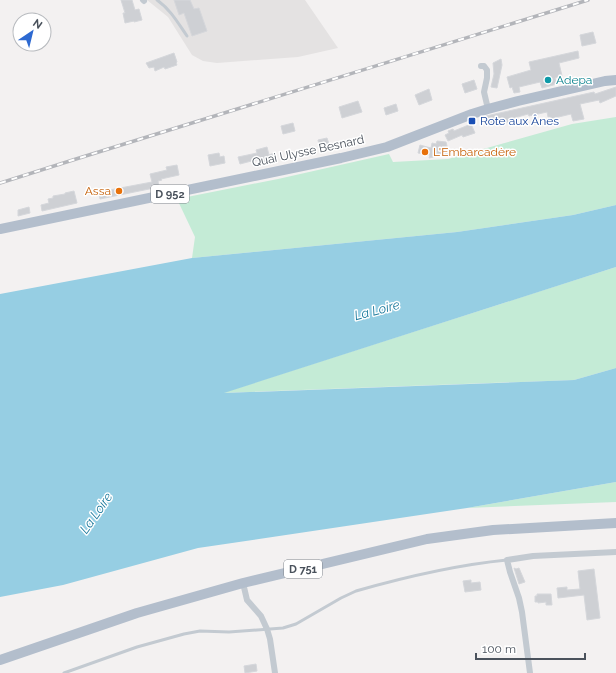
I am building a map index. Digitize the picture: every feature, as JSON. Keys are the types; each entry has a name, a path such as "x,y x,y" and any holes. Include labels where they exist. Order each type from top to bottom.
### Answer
{"main road":[{"name":"Quai Ulysse Besnard","path":"0,229 310,165 387,147 488,109 605,81 616,80"},
{"name":"D 751","path":"0,660 137,613 243,583 428,539 493,530 616,522"}],"street":[{"path":"481,66 484,66 487,70 484,92 488,109"},
{"path":"530,673 522,612 507,560 534,556 616,552"},
{"path":"243,583 247,600 261,616 267,629 275,673"}],"lane":[{"path":"157,0 170,11 187,36"},
{"path":"64,673 137,648 184,634 200,631 229,632 283,628 296,624 335,601 356,591 455,567 480,562 507,560"}],"shaded area":[{"path":"147,0 305,0 338,48 298,57 217,63 203,61 192,55 168,17"}],"green space":[{"path":"616,117 616,205 573,215 457,232 192,258 195,237 177,199 278,179 389,154 393,162 448,159 572,124"},
{"path":"616,267 616,368 574,380 222,393"},
{"path":"616,482 616,502 467,508"}],"water":[{"name":"La Loire","path":"616,205 616,267 224,393 574,380 616,368 616,482 467,508 198,548 63,585 0,597 0,294 192,258 457,232 573,215"}],"building":[{"path":"121,0 132,0 135,10 139,9 142,20 125,23 123,13 125,13"},
{"path":"174,0 190,0 194,9 199,8 207,31 192,36 184,13 179,15"},
{"path":"593,32 596,43 582,46 580,35"},
{"path":"578,51 579,58 559,63 562,76 555,78 557,84 542,88 540,82 519,87 520,92 514,93 512,87 510,88 507,77 531,70 529,62"},
{"path":"174,53 177,65 165,69 164,67 155,71 154,67 149,68 146,63"},
{"path":"501,59 502,65 497,88 491,87 494,74 493,63"},
{"path":"474,80 477,89 465,93 462,84"},
{"path":"616,87 616,96 600,103 599,100 580,104 584,119 573,121 571,114 550,119 547,112 529,116 528,114 514,118 510,120 510,122 501,124 500,122 488,125 486,116 594,92 595,94"},
{"path":"429,89 432,100 419,105 415,95"},
{"path":"358,101 362,112 342,118 339,107"},
{"path":"396,104 398,111 386,115 384,108"},
{"path":"293,123 295,131 283,134 281,126"},
{"path":"471,124 475,133 463,137 462,135 448,141 445,135 449,133 448,131 453,129 454,131"},
{"path":"327,138 330,147 320,149 318,140"},
{"path":"437,141 446,142 449,154 429,158 430,155 418,153 420,145 431,148 432,143 436,144"},
{"path":"267,147 269,155 274,153 276,161 265,163 263,158 240,164 238,157 257,153 256,150"},
{"path":"219,153 220,157 224,156 225,163 210,166 208,155"},
{"path":"177,165 179,175 161,179 162,180 158,181 159,187 100,199 99,192 152,182 150,174 167,170 166,167"},
{"path":"74,191 77,203 42,211 41,205 49,203 48,199 53,198 53,196"},
{"path":"29,207 30,213 18,216 18,210"},
{"path":"514,568 519,568 525,582 519,584"},
{"path":"594,569 600,618 587,620 584,595 558,598 557,588 567,587 567,590 580,589 578,571"},
{"path":"471,580 471,583 480,582 481,590 465,592 463,581"},
{"path":"537,594 551,594 552,605 546,605 546,602 535,602 535,596 537,596"},
{"path":"256,664 257,671 245,673 244,666"}],"railway":[{"path":"0,183 588,0"}],"place":[{"name":"Adepa","path":"548,80"},
{"name":"Rote aux Ânes","path":"472,121"},
{"name":"L'Embarcadère","path":"425,152"},
{"name":"Assa","path":"119,191"}]}
